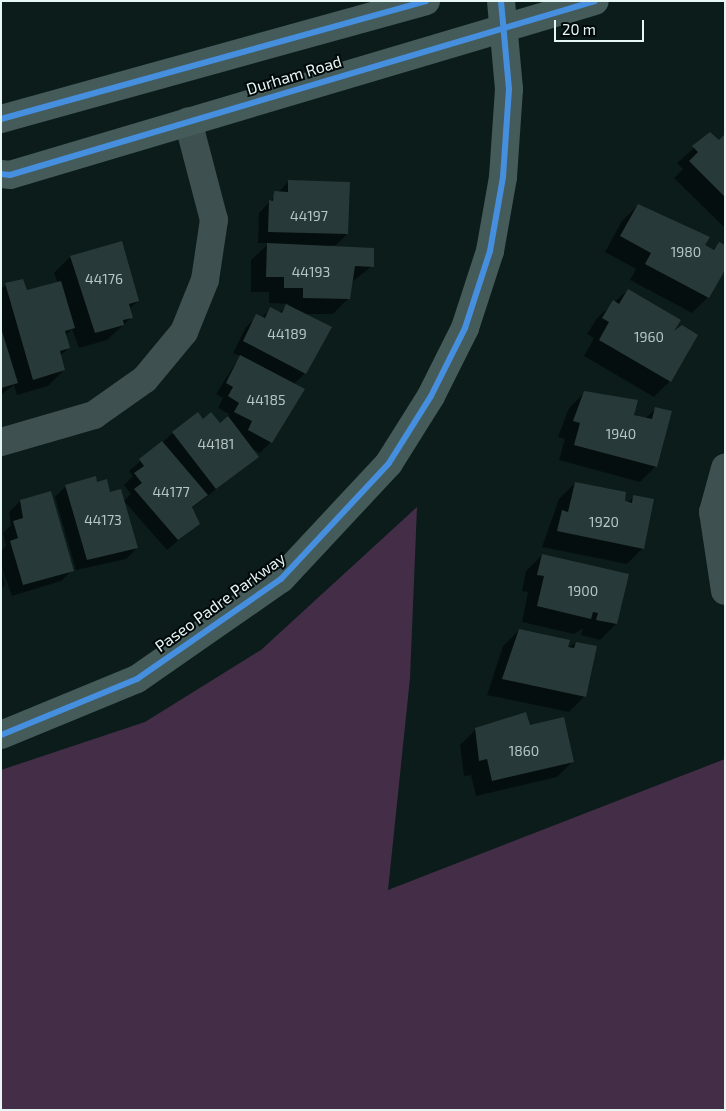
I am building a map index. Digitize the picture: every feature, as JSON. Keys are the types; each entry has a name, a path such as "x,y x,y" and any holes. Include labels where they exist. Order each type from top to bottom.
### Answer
{"main road":[{"path":"1,119 426,1"},
{"name":"Durham Road","path":"1,174 10,175 188,121 502,14 595,1"},
{"name":"Paseo Padre Parkway","path":"1,735 137,679 273,584 341,520 389,463 431,396 465,328 490,250 503,177 509,89 502,14"}],"street":[{"path":"1,442 94,415 145,379 184,332 205,280 214,220 188,121"},
{"path":"725,468 713,512 725,591"}],"shaded area":[{"path":"417,507 410,678 388,890 725,759 725,1110 1,1110 1,770 145,722 261,650"}],"building":[{"path":"710,132 719,140 725,134 725,197 689,161 698,152 692,146"},
{"path":"288,180 350,182 348,234 268,232 269,200 273,201 274,191 288,192"},
{"path":"638,204 710,237 705,245 714,250 719,242 725,245 725,270 709,298 645,264 651,253 620,236"},
{"path":"122,241 139,301 129,304 133,318 123,320 124,325 95,333 70,256"},
{"path":"267,243 374,248 374,267 355,266 350,299 303,298 303,288 284,288 284,277 266,277"},
{"path":"23,279 27,290 61,281 75,328 65,331 70,348 60,351 65,370 33,380 5,283"},
{"path":"628,289 681,320 674,331 682,325 698,335 671,382 599,340 609,322 602,318 613,300 619,304"},
{"path":"286,304 332,327 306,374 243,341 256,314 265,318 270,307 282,313"},
{"path":"1,328 18,383 1,388"},
{"path":"240,355 305,389 272,443 248,430 252,421 234,412 239,403 228,396 233,387 226,383"},
{"path":"584,391 638,400 634,415 652,419 655,407 672,411 657,467 574,445 580,423 573,421"},
{"path":"198,412 203,419 211,412 220,423 228,416 259,457 216,489 172,432"},
{"path":"162,441 208,495 192,507 200,524 178,540 134,489 142,483 134,473 144,466 139,459"},
{"path":"96,476 97,482 107,479 110,492 121,489 138,548 87,560 65,485"},
{"path":"575,482 626,492 625,501 632,503 633,495 654,499 644,549 557,531 562,510 568,512"},
{"path":"51,491 74,571 23,585 10,541 18,538 13,521 23,518 20,500"},
{"path":"542,554 629,574 617,624 596,620 598,613 593,612 591,619 537,606 544,576 537,575"},
{"path":"519,629 570,640 568,647 574,648 576,642 597,646 586,697 502,679"},
{"path":"526,712 530,725 564,717 574,762 492,781 487,759 479,761 475,728"}],"cycle path":[{"path":"1,119 426,1"},
{"path":"1,735 137,679 281,579 389,463 431,396 465,328 490,251 503,177 509,89 501,1"},
{"path":"1,174 10,175 595,1"}]}
